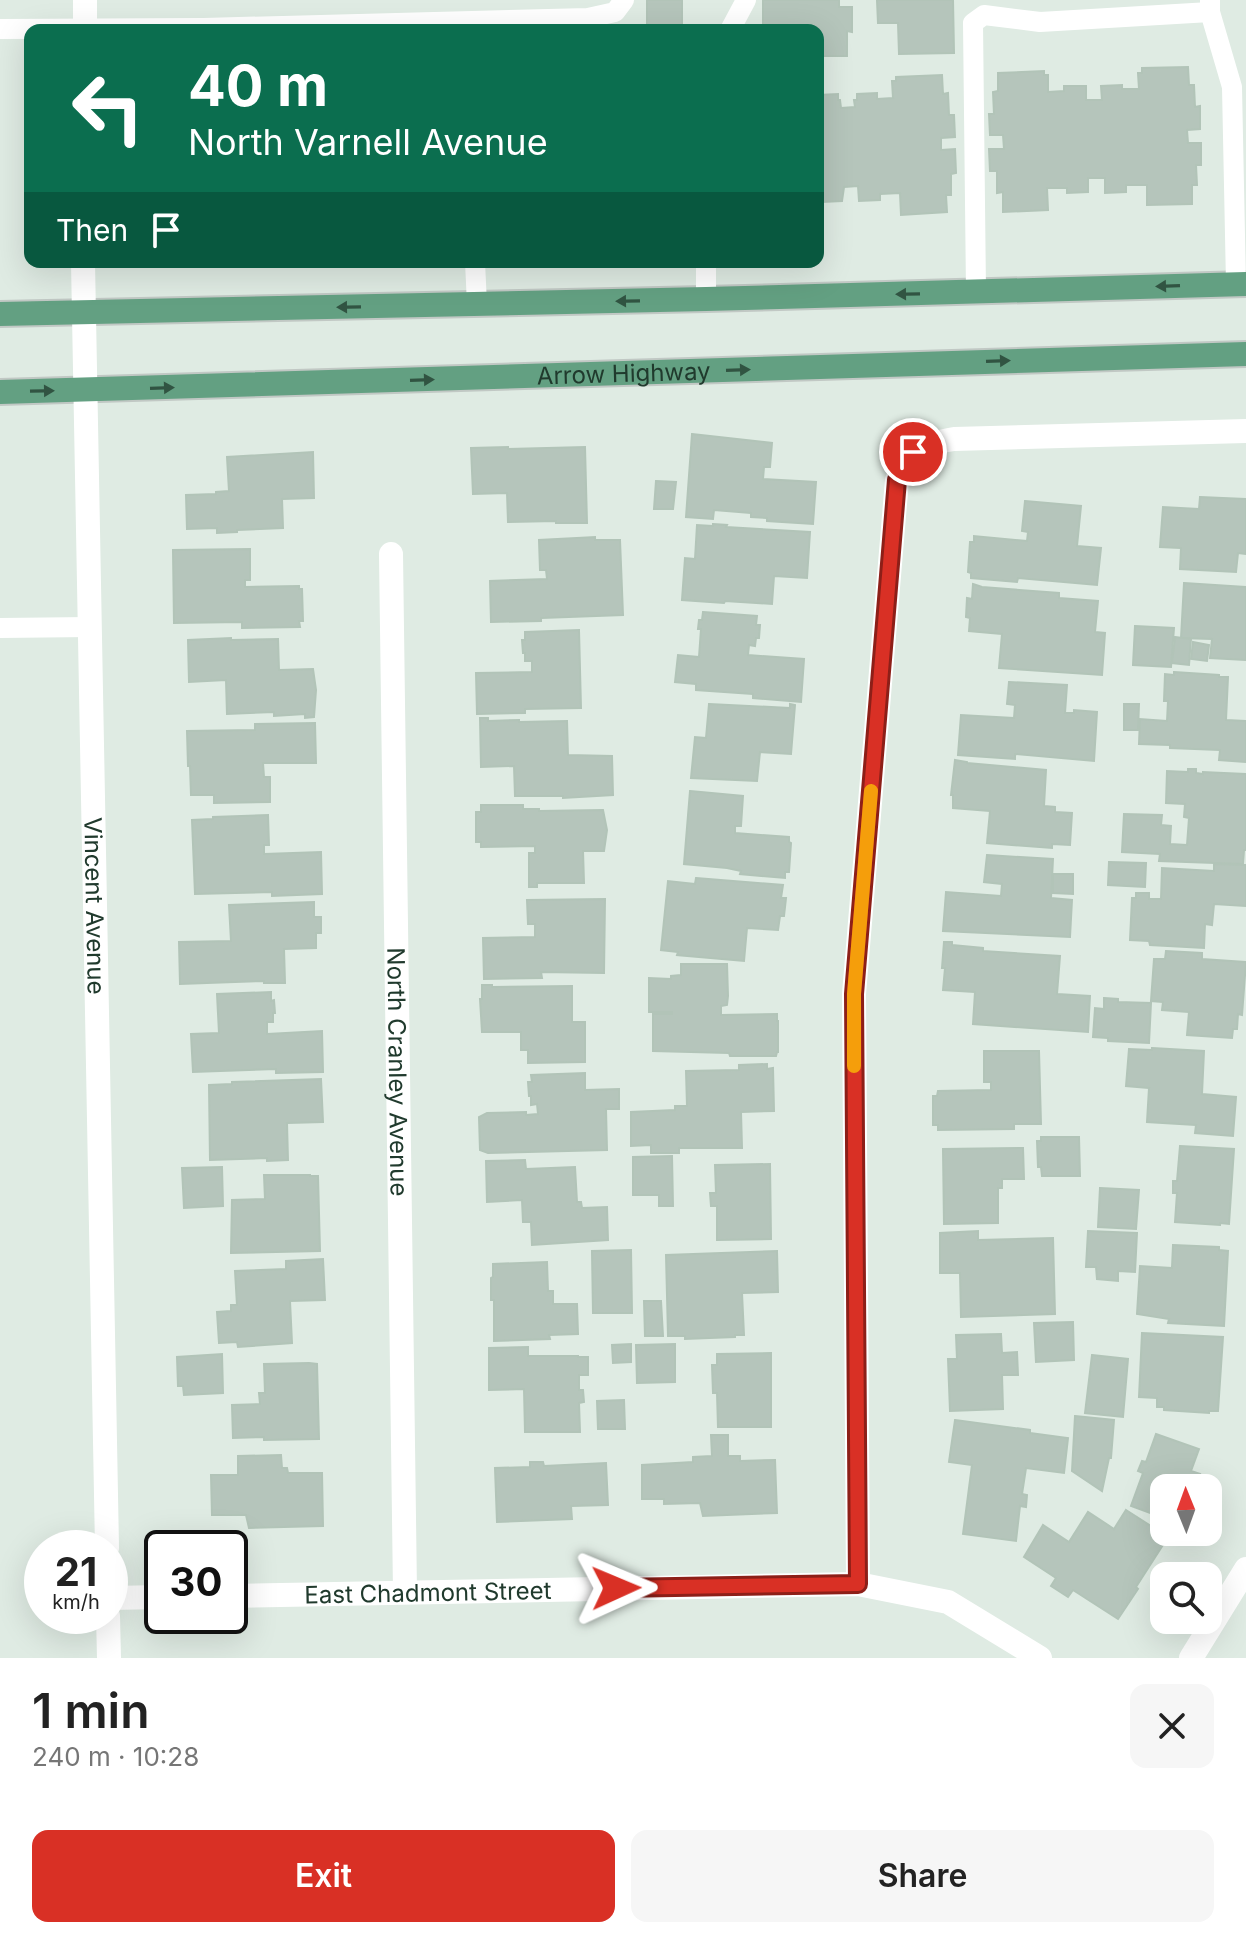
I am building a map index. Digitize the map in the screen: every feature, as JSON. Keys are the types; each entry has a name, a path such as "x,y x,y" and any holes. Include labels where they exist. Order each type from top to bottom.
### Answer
{"main road":[{"path":"0,314 1241,284"},
{"name":"Arrow Highway","path":"0,392 1246,354"}],"street":[{"path":"85,0 85,24"},
{"name":"Vincent Avenue","path":"83,268 107,1530"},
{"path":"858,1584 854,994 897,480 913,452 932,442 1246,431"},
{"name":"North Cranley Avenue","path":"391,554 405,1592"},
{"path":"1191,1658 1246,1569"},
{"name":"East Chadmont Street","path":"248,1596 858,1584 948,1602 1040,1658"},
{"path":"108,1634 109,1658"}],"lane":[{"path":"357,24 588,18 615,12 624,0"},
{"path":"733,24 746,0"},
{"path":"976,292 973,23 984,15 1040,22 1210,6 1232,87 1241,284"},
{"path":"0,29 24,29"},
{"path":"475,268 477,304"},
{"path":"706,268 706,299"},
{"path":"0,628 90,627"}],"building":[{"path":"647,0 682,0 682,24 647,24"},
{"path":"763,0 839,0 839,7 852,7 852,32 847,31 847,56 824,56 824,24 763,24"},
{"path":"877,0 953,0 954,53 899,54 898,23 878,23"},
{"path":"1188,67 1189,85 1194,85 1195,107 1200,106 1200,129 1187,130 1188,143 1201,143 1201,165 1196,165 1197,185 1192,185 1192,204 1147,205 1147,185 1126,185 1126,192 1105,193 1105,178 1088,178 1088,192 1067,193 1067,188 1047,188 1048,210 1003,212 1003,192 997,193 997,171 990,171 989,149 1004,149 1003,135 990,135 989,114 994,114 993,92 998,91 998,73 1044,71 1044,75 1048,75 1048,92 1064,91 1064,86 1086,86 1086,100 1102,100 1101,86 1122,85 1122,89 1139,89 1138,73 1142,73 1142,68"},
{"path":"942,75 943,94 948,93 949,115 954,115 955,137 941,138 941,150 955,149 956,173 951,174 951,195 946,195 947,212 901,215 900,193 880,194 880,200 859,201 858,186 844,187 842,201 824,202 824,95 838,94 841,108 855,107 857,94 877,93 877,99 893,98 892,81 896,81 896,77"},
{"path":"692,434 772,443 770,467 764,467 763,479 816,482 813,524 767,521 767,518 751,517 751,513 714,510 713,519 686,517"},
{"path":"585,447 587,523 508,522 507,493 473,494 471,448"},
{"path":"313,452 314,498 282,499 283,528 217,533 217,528 187,529 186,495 229,491 227,457"},
{"path":"656,481 676,482 673,509 654,509"},
{"path":"1200,497 1246,499 1246,554 1238,553 1236,572 1180,569 1181,548 1160,547 1163,507 1199,509"},
{"path":"1025,501 1081,506 1077,546 1101,548 1097,585 1018,578 1017,582 971,578 968,572 970,542 974,542 974,536 1027,541 1028,532 1022,531"},
{"path":"697,525 810,532 807,578 774,576 772,604 682,600 685,558 695,559"},
{"path":"595,537 595,540 620,540 623,615 491,622 490,581 547,579 546,570 540,570 539,540"},
{"path":"250,549 250,580 245,580 245,587 299,586 302,589 303,621 299,621 300,627 242,628 242,622 174,623 173,550"},
{"path":"1184,583 1246,587 1246,660 1210,658 1212,639 1181,638"},
{"path":"973,584 1059,593 1059,598 1098,601 1095,632 1105,633 1102,675 999,668 1002,634 969,631 967,598 972,599"},
{"path":"703,612 757,616 759,638 756,638 755,646 749,645 748,655 804,659 801,702 753,698 753,694 696,690 696,684 675,682 678,655 699,657 701,629 698,629"},
{"path":"1135,626 1174,628 1171,667 1133,665"},
{"path":"579,630 581,708 477,714 476,673 532,672 532,661 525,661 523,653 525,632"},
{"path":"1175,637 1191,639 1189,665 1172,663"},
{"path":"278,639 279,670 313,669 316,690 314,717 305,718 305,714 274,716 274,712 227,714 226,680 189,682 188,640"},
{"path":"1193,642 1209,645 1207,661 1191,659"},
{"path":"1174,672 1228,677 1226,720 1246,721 1246,762 1219,760 1220,750 1139,744 1140,719 1167,721 1165,674 1174,675"},
{"path":"1009,682 1067,685 1065,713 1074,713 1074,710 1097,712 1094,761 1015,754 1015,759 958,755 961,715 1014,718 1015,705 1007,704"},
{"path":"709,704 790,708 790,704 795,705 791,754 760,752 757,781 691,778 695,737 706,738"},
{"path":"1124,704 1139,704 1138,730 1124,730"},
{"path":"480,718 488,718 488,721 567,721 568,755 612,756 613,795 563,798 515,796 514,766 481,767"},
{"path":"315,723 316,763 263,763 264,777 270,777 270,802 214,803 214,795 191,795 187,731 255,730 255,724"},
{"path":"955,760 1046,770 1044,806 1055,807 1055,812 1072,813 1070,845 1052,844 1052,848 987,843 990,811 953,808 951,795"},
{"path":"1188,769 1196,769 1196,773 1203,774 1246,774 1246,850 1243,864 1159,861 1160,854 1122,852 1124,814 1162,815 1161,825 1171,826 1170,844 1187,845 1189,818 1184,817 1185,804 1166,803 1167,771 1188,772"},
{"path":"690,791 743,796 741,826 735,826 735,833 789,837 789,872 785,872 785,878 684,864"},
{"path":"481,805 523,805 523,809 539,811 603,810 607,830 604,851 583,851 584,883 537,883 537,887 529,887 529,853 535,853 535,846 481,847 481,842 476,842 476,812 481,812"},
{"path":"268,815 269,845 264,845 264,854 321,852 322,894 195,894 192,820"},
{"path":"987,855 1053,859 1051,898 1072,900 1070,937 943,931 946,892 1001,896 1002,884 984,882"},
{"path":"1109,862 1146,863 1145,887 1108,885"},
{"path":"1214,864 1246,865 1246,906 1214,904 1212,925 1205,924 1204,948 1150,945 1149,941 1130,940 1132,898 1136,898 1136,893 1149,893 1149,899 1161,899 1162,868 1214,871"},
{"path":"1053,874 1073,874 1073,894 1053,893"},
{"path":"696,878 783,885 781,898 786,898 784,916 780,916 778,930 747,928 744,961 677,955 678,952 661,950 668,881 695,884"},
{"path":"605,899 604,973 541,972 542,978 484,979 483,938 535,937 535,924 528,924 527,900"},
{"path":"314,902 314,917 321,917 321,933 316,933 316,948 284,949 285,983 180,984 179,942 231,941 229,905"},
{"path":"944,942 983,948 983,951 1060,956 1057,994 1090,996 1088,1032 973,1024 975,992 943,990"},
{"path":"1166,951 1202,953 1202,959 1246,962 1242,1015 1238,1014 1237,1029 1233,1029 1232,1038 1187,1035 1189,1012 1162,1010 1163,1002 1151,1001 1154,959 1165,959"},
{"path":"681,964 727,964 727,1005 721,1006 721,1015 777,1014 776,1056 653,1051 653,1014 672,1012 649,1012 649,978 671,979 671,976 681,975"},
{"path":"482,985 572,986 572,1022 585,1022 585,1062 528,1063 528,1050 521,1050 521,1032 482,1032"},
{"path":"271,992 275,1013 273,1022 267,1022 267,1034 322,1031 323,1072 276,1073 276,1069 193,1072 191,1034 219,1033 217,994"},
{"path":"1104,998 1118,999 1118,1002 1151,1003 1149,1043 1093,1037 1095,1008 1104,1009"},
{"path":"1129,1049 1204,1051 1202,1094 1236,1097 1233,1136 1195,1133 1196,1125 1147,1122 1149,1088 1126,1086"},
{"path":"984,1051 1039,1051 1041,1124 1014,1124 1014,1129 938,1130 938,1125 933,1125 933,1096 937,1096 938,1091 991,1090 991,1082 984,1082"},
{"path":"767,1064 767,1069 773,1068 774,1111 741,1112 742,1148 679,1148 679,1153 651,1153 651,1145 631,1146 631,1112 675,1110 675,1106 687,1106 686,1071 739,1070 739,1065"},
{"path":"585,1073 585,1090 619,1089 619,1109 606,1109 607,1150 488,1153 480,1150 479,1117 487,1113 538,1114 537,1104 531,1105 529,1096 531,1075"},
{"path":"321,1079 323,1122 287,1123 288,1160 210,1160 209,1085"},
{"path":"1041,1137 1079,1137 1080,1176 1042,1176 1041,1167 1038,1167 1037,1141 1041,1141"},
{"path":"1180,1146 1234,1149 1229,1224 1175,1222 1177,1193 1173,1193 1173,1181 1177,1181"},
{"path":"1023,1148 1024,1179 1002,1179 1002,1188 998,1188 998,1223 944,1224 943,1149"},
{"path":"672,1156 673,1206 659,1206 659,1195 633,1195 633,1157"},
{"path":"525,1160 526,1169 575,1167 577,1202 581,1202 582,1208 607,1207 608,1240 532,1245 531,1222 523,1222 522,1200 487,1202 486,1161"},
{"path":"770,1164 771,1239 717,1240 717,1206 711,1206 710,1193 716,1193 715,1165"},
{"path":"222,1167 223,1206 184,1208 182,1168"},
{"path":"264,1175 318,1176 320,1251 231,1253 232,1200 265,1199"},
{"path":"1100,1188 1139,1190 1136,1229 1098,1227"},
{"path":"978,1231 978,1240 1053,1238 1055,1314 961,1317 960,1273 940,1273 940,1233"},
{"path":"1088,1231 1137,1233 1135,1272 1118,1271 1118,1281 1097,1279 1096,1267 1086,1267"},
{"path":"1173,1245 1219,1247 1219,1250 1228,1251 1224,1326 1168,1323 1169,1319 1137,1314 1140,1266 1172,1268"},
{"path":"631,1250 632,1313 593,1313 592,1251"},
{"path":"777,1251 778,1292 742,1293 744,1335 685,1339 685,1336 668,1336 666,1255"},
{"path":"323,1259 325,1300 290,1301 292,1343 238,1347 237,1342 219,1343 217,1312 231,1311 231,1305 237,1305 235,1271 286,1269 286,1261"},
{"path":"547,1262 548,1291 553,1291 553,1304 577,1304 578,1334 549,1335 550,1339 494,1341 494,1300 491,1300 493,1264"},
{"path":"644,1301 661,1301 663,1336 645,1336"},
{"path":"1073,1322 1074,1360 1036,1362 1034,1323"},
{"path":"1142,1333 1223,1337 1218,1411 1164,1410 1164,1407 1157,1407 1157,1398 1139,1397"},
{"path":"1001,1334 1002,1353 1017,1352 1018,1375 1002,1375 1003,1409 950,1411 948,1359 957,1359 956,1335"},
{"path":"631,1344 631,1362 613,1363 612,1345"},
{"path":"675,1344 675,1382 637,1383 636,1345"},
{"path":"528,1347 528,1356 588,1357 588,1375 579,1375 579,1390 583,1390 584,1402 579,1403 580,1432 525,1432 524,1389 489,1390 489,1348"},
{"path":"771,1353 771,1427 718,1427 712,1365 717,1365 717,1354"},
{"path":"222,1354 223,1393 184,1395 183,1386 178,1386 177,1357"},
{"path":"1092,1355 1128,1359 1123,1417 1085,1413"},
{"path":"264,1364 317,1364 319,1439 233,1438 232,1405 260,1404 259,1393 265,1393"},
{"path":"624,1400 625,1429 598,1429 597,1401"},
{"path":"1075,1416 1114,1420 1111,1458 1102,1491 1072,1471"},
{"path":"955,1420 1068,1438 1064,1473 1026,1468 1022,1494 1027,1495 1026,1507 1020,1506 1016,1541 963,1534 972,1465 949,1462"},
{"path":"1156,1434 1199,1449 1191,1471 1200,1474 1150,1474 1150,1513 1131,1506 1143,1473 1138,1471 1142,1461 1146,1462"},
{"path":"711,1435 728,1435 728,1456 740,1456 740,1461 775,1460 777,1513 703,1516 700,1503 664,1504 664,1499 642,1499 642,1465 693,1462 693,1457 712,1456"},
{"path":"281,1455 282,1468 287,1468 288,1473 322,1473 323,1526 249,1528 246,1515 212,1515 211,1475 238,1475 238,1456"},
{"path":"530,1462 543,1462 544,1466 606,1463 608,1505 571,1506 572,1519 497,1522 495,1468 530,1467"},
{"path":"1126,1510 1150,1525 1150,1546 1162,1546 1118,1619 1073,1590 1068,1597 1051,1586 1056,1578 1024,1557 1043,1525 1069,1542 1088,1512 1114,1529"}],"slow traffic":[{"path":"854,1066 854,994 871,791"}],"route":[{"path":"616,1588 858,1584 854,994 897,480 913,452"}]}
